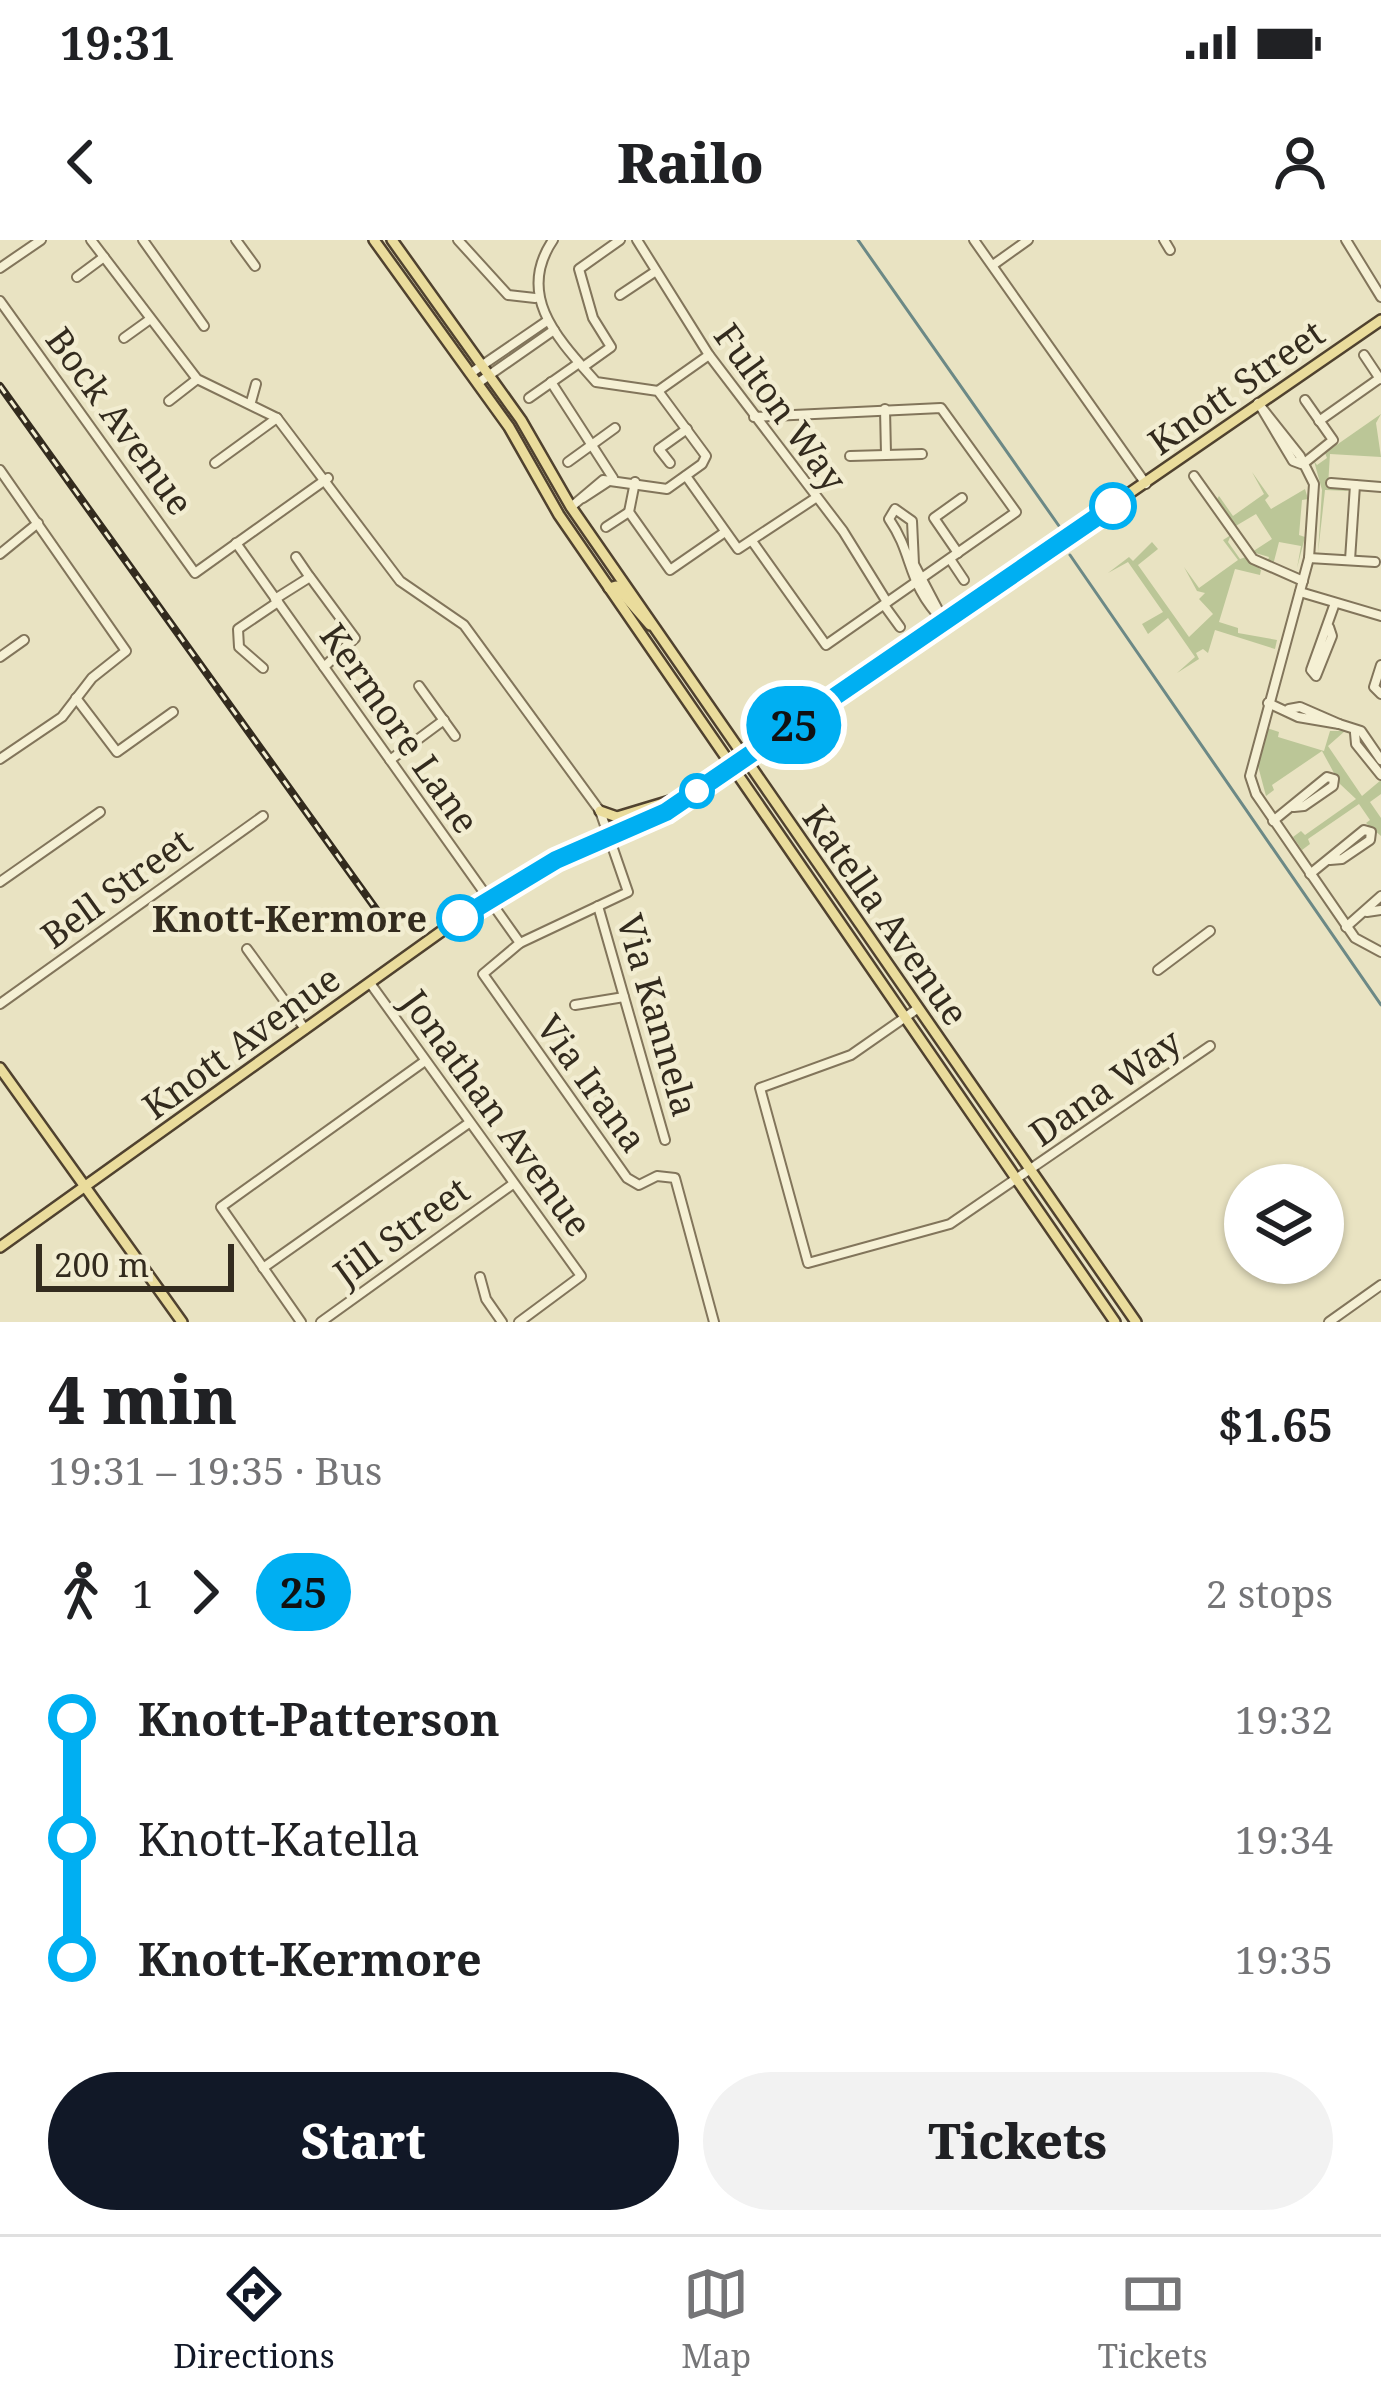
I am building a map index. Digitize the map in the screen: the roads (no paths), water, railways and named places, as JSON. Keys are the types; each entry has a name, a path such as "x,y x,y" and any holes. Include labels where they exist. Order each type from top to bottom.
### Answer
{"main road":[{"name":"Katella Avenue","path":"374,240 475,378 609,588 1115,1322"},
{"name":"Katella Avenue","path":"392,240 486,371 654,628 1136,1322"},
{"name":"Knott Street","path":"945,623 1381,320"},
{"path":"609,588 616,586 639,617 654,628"},
{"name":"Knott Avenue","path":"0,1247 488,898 691,795 945,623"},
{"path":"600,811 617,818 691,795"},
{"path":"0,1068 182,1322"}],"street":[{"path":"0,268 41,240"},
{"path":"91,240 197,380 277,418 328,478 400,580 464,625 600,811 628,892 520,943"},
{"path":"143,240 204,326"},
{"path":"236,240 255,266"},
{"path":"458,240 508,296 535,298"},
{"path":"553,240 544,253 535,298 550,326 596,382 658,391 709,355"},
{"path":"529,398 611,346 592,318 578,269 620,240"},
{"name":"Fulton Way","path":"637,240 653,273 709,355 869,568 900,627"},
{"path":"974,240 1146,484"},
{"path":"993,265 1028,240"},
{"path":"1164,240 1170,250"},
{"path":"1346,240 1381,297"},
{"path":"77,277 104,257"},
{"path":"620,295 653,273"},
{"name":"Bock Avenue","path":"0,301 196,573 236,543"},
{"path":"124,338 148,320"},
{"path":"475,378 550,326"},
{"path":"1319,421 1380,379 1364,355"},
{"path":"169,401 197,380"},
{"path":"551,382 613,478"},
{"path":"250,402 256,384"},
{"path":"571,507 602,480 667,488 706,456 658,391"},
{"path":"1303,464 1333,440 1305,400"},
{"path":"1258,403 1293,461 1303,464 1314,484 1310,558 1250,776 1274,821 1346,928 1381,952"},
{"path":"752,542 826,645 1016,512 941,408 754,418"},
{"path":"885,409 886,454"},
{"path":"215,464 277,418"},
{"path":"568,462 615,428"},
{"path":"670,463 659,449 687,429"},
{"path":"850,456 922,454"},
{"path":"0,470 126,651 92,677 62,717 0,759"},
{"path":"686,476 738,549 814,499"},
{"path":"1194,476 1253,559 1303,581"},
{"path":"236,543 328,478"},
{"path":"606,527 629,512 635,482"},
{"path":"1331,483 1381,487"},
{"path":"1350,560 1355,485"},
{"path":"962,498 934,518 964,580"},
{"path":"629,512 670,570 724,532"},
{"path":"0,554 38,524"},
{"path":"905,538 916,580 945,623"},
{"name":"Kermore Lane","path":"236,543 520,943"},
{"path":"296,557 356,641 324,667"},
{"path":"1310,558 1375,562"},
{"path":"263,668 239,647 238,629 310,577"},
{"path":"1300,592 1381,616"},
{"path":"1328,627 1332,636 1316,676 1311,670 1335,603"},
{"path":"0,657 24,640"},
{"path":"1381,665 1374,687 1381,694"},
{"path":"419,686 455,736"},
{"path":"76,698 117,752 173,712"},
{"path":"1268,703 1355,733 1381,775"},
{"path":"390,760 444,720"},
{"path":"1355,733 1360,731 1381,760"},
{"path":"1274,821 1334,786 1334,778 1327,777 1299,796 1294,807"},
{"path":"0,882 100,812"},
{"name":"Bell Street","path":"0,1004 263,816"},
{"path":"1310,874 1370,840 1371,832 1364,830 1335,849 1330,860"},
{"path":"1346,928 1381,896"},
{"name":"Via Kannela","path":"598,905 665,1140"},
{"path":"1367,913 1381,910"},
{"path":"1158,970 1210,931"},
{"name":"Via Irana","path":"520,943 484,969 485,980 627,1178 639,1185 657,1176 675,1178 714,1322"},
{"path":"247,949 305,1029"},
{"name":"Jonathan Avenue","path":"370,982 581,1276 525,1320"},
{"path":"575,1005 624,997"},
{"path":"905,1018 917,1010"},
{"name":"Dana Way","path":"905,1018 835,1063 760,1088 808,1263 950,1224 1210,1046"},
{"path":"302,1322 221,1208 425,1061"},
{"path":"263,1268 469,1124"},
{"name":"Jill Street","path":"321,1322 513,1184"},
{"path":"480,1277 486,1299 502,1322"},
{"path":"1328,1322 1381,1286"}],"waterway":[{"path":"858,240 1059,526"},
{"path":"1070,555 1381,1005"}],"railway":[{"path":"0,386 381,916"}],"place":[{"name":"Knott-Kermore","path":"460,918"}]}
